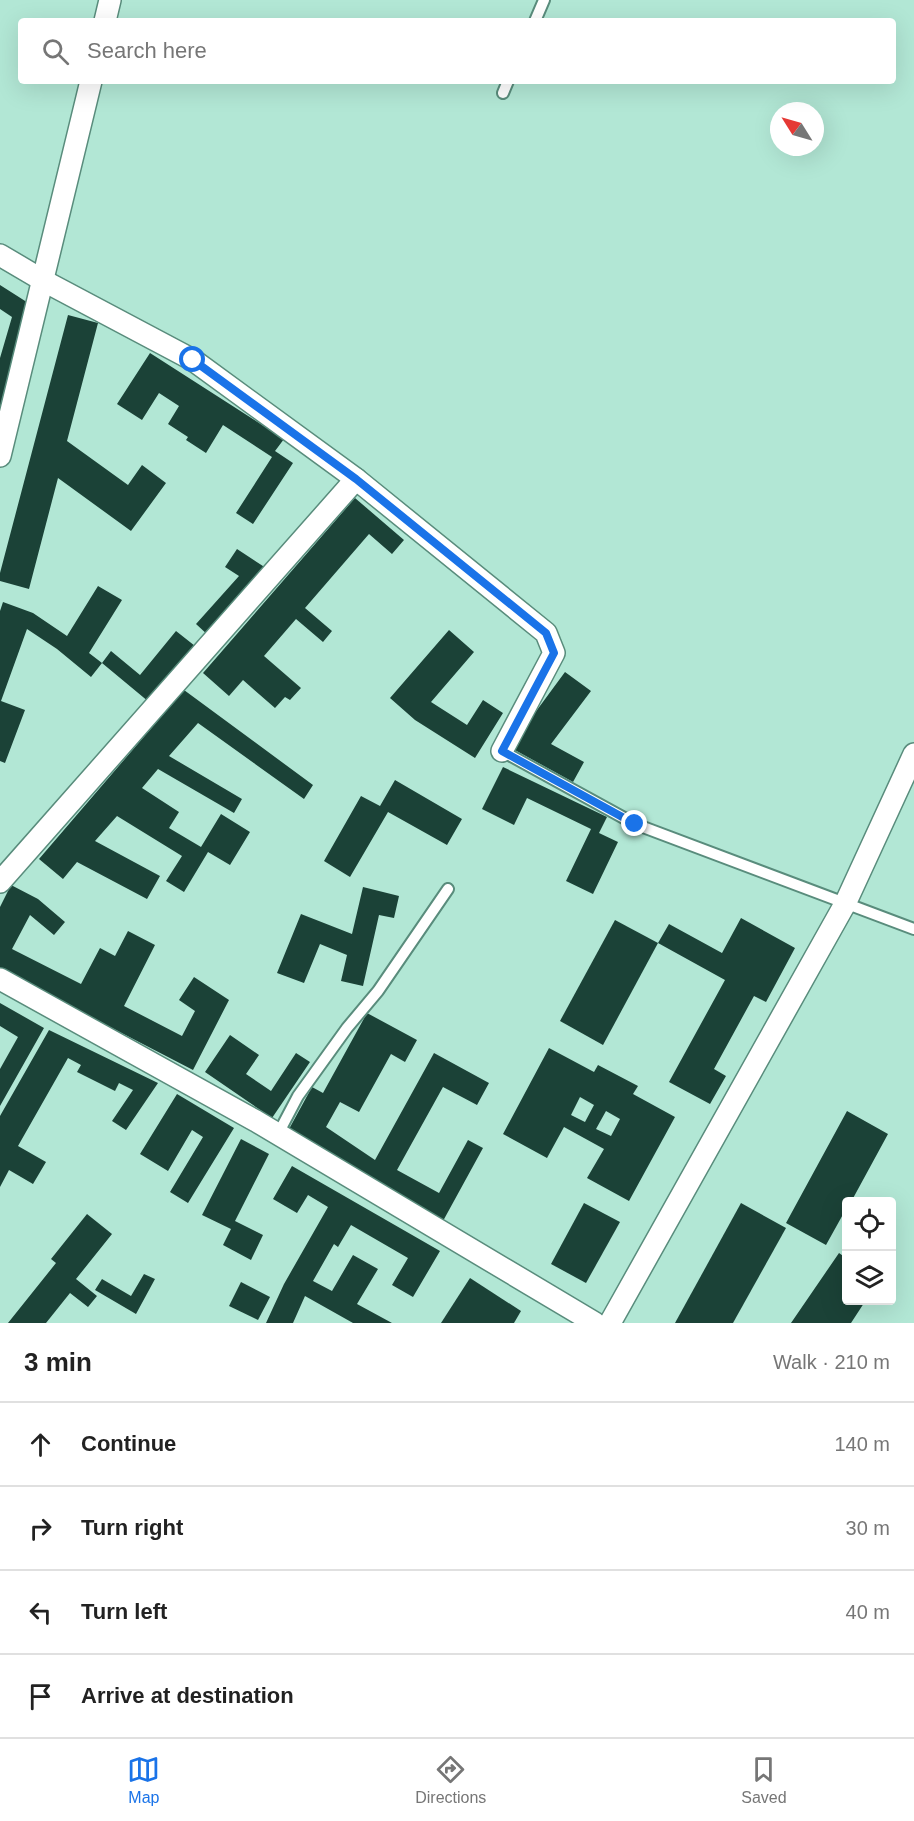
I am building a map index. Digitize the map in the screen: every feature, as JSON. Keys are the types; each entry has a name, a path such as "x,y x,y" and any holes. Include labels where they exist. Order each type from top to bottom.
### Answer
{"street":[{"path":"106,18 110,0"},
{"path":"0,456 90,84"},
{"path":"0,255 44,281 193,360 356,479 546,633 554,653 502,751"},
{"path":"0,882 356,479"},
{"path":"610,1323 845,904 914,754"},
{"path":"0,979 278,1134 595,1323"}],"lane":[{"path":"536,18 544,0"},
{"path":"503,93 507,84"},
{"path":"502,751 635,824 914,928"},
{"path":"278,1134 298,1096 347,1028 378,991 448,889"}],"building":[{"path":"0,285 33,306 5,406 0,405 0,358 12,317 0,309"},
{"path":"68,315 98,323 67,441 128,485 142,465 166,483 131,531 58,478 29,589 0,581 0,573"},
{"path":"150,353 284,439 275,451 293,463 253,524 236,513 272,457 223,425 206,453 168,424 179,406 159,393 142,420 117,404"},
{"path":"355,498 404,540 392,554 369,534 305,608 332,631 323,642 296,619 264,656 301,688 290,700 285,697 275,708 243,680 229,696 203,673"},
{"path":"237,549 266,568 209,636 196,624 239,576 225,567"},
{"path":"98,586 122,600 89,653 102,663 91,677 57,649 27,629 1,701 25,710 5,763 0,761 0,611 3,602 33,613 67,636"},
{"path":"449,630 474,652 431,702 467,725 483,700 503,713 475,758 415,720 390,698"},
{"path":"176,631 195,646 149,702 102,663 111,651 140,675"},
{"path":"565,672 591,691 551,744 584,762 573,782 513,749 523,729"},
{"path":"184,690 313,785 304,799 198,723 169,756 242,799 234,813 158,769 142,788 179,812 169,828 201,847 221,814 250,832 230,865 208,852 184,892 166,881 182,856 117,816 95,841 160,876 147,899 77,862 63,879 39,859"},
{"path":"503,767 607,817 599,833 618,842 593,894 566,881 591,829 527,798 514,825 482,809"},
{"path":"395,780 462,819 447,845 388,812 350,877 324,861 361,796 380,806"},
{"path":"11,885 38,899 65,922 54,935 30,915 12,949 81,984 100,948 115,956 128,931 155,945 124,1006 182,1036 195,1011 179,1000 194,977 229,1000 193,1070 0,970 0,907"},
{"path":"363,887 399,896 394,918 379,915 363,986 341,981 347,955 320,944 304,983 277,973 301,914 352,934"},
{"path":"741,918 795,948 766,1002 754,996 714,1069 726,1076 710,1104 669,1082 725,980 658,943 669,924 722,953"},
{"path":"615,920 658,943 603,1045 560,1021"},
{"path":"0,1003 44,1028 0,1106 0,1069 18,1037 0,1026"},
{"path":"367,1013 417,1040 405,1062 391,1054 359,1112 340,1102 326,1127 375,1160 434,1053 489,1083 477,1105 443,1087 397,1170 439,1193 468,1140 483,1148 443,1221 289,1129 312,1087 323,1093"},
{"path":"49,1030 158,1083 126,1130 112,1121 133,1090 119,1083 115,1091 77,1072 81,1065 68,1058 18,1146 46,1162 33,1184 9,1170 0,1187 0,1116"},
{"path":"230,1035 259,1055 246,1074 271,1091 296,1053 310,1062 272,1118 205,1072"},
{"path":"549,1048 594,1072 598,1065 638,1086 633,1094 675,1117 629,1201 587,1178 604,1149 564,1127 547,1158 503,1134","holes":["580,1097 594,1105 585,1122 571,1115","606,1111 620,1119 611,1136 596,1129"]},
{"path":"177,1094 234,1128 188,1203 170,1192 203,1137 192,1130 168,1171 140,1154"},
{"path":"847,1111 888,1134 854,1197 842,1197 842,1216 826,1245 786,1223"},
{"path":"241,1139 269,1154 235,1221 263,1235 251,1260 223,1245 231,1229 202,1215"},
{"path":"292,1166 440,1251 413,1297 392,1285 408,1258 351,1225 338,1247 334,1244 313,1281 332,1291 353,1255 378,1269 357,1304 392,1323 353,1323 305,1296 293,1323 266,1323 284,1284 328,1207 308,1195 297,1213 273,1199"},
{"path":"584,1203 620,1222 586,1283 551,1264"},
{"path":"741,1203 786,1228 733,1323 675,1323"},
{"path":"87,1214 112,1234 76,1279 97,1296 88,1307 70,1293 46,1323 8,1323 56,1263 51,1259"},
{"path":"839,1253 842,1255 842,1305 863,1305 851,1323 791,1323"},
{"path":"144,1274 155,1279 136,1314 95,1290 102,1279 131,1296"},
{"path":"470,1278 521,1311 514,1323 441,1323"},
{"path":"241,1282 270,1297 258,1320 229,1306"}],"route":[{"path":"193,360 356,479 546,633 554,653 502,751 635,824"}]}
